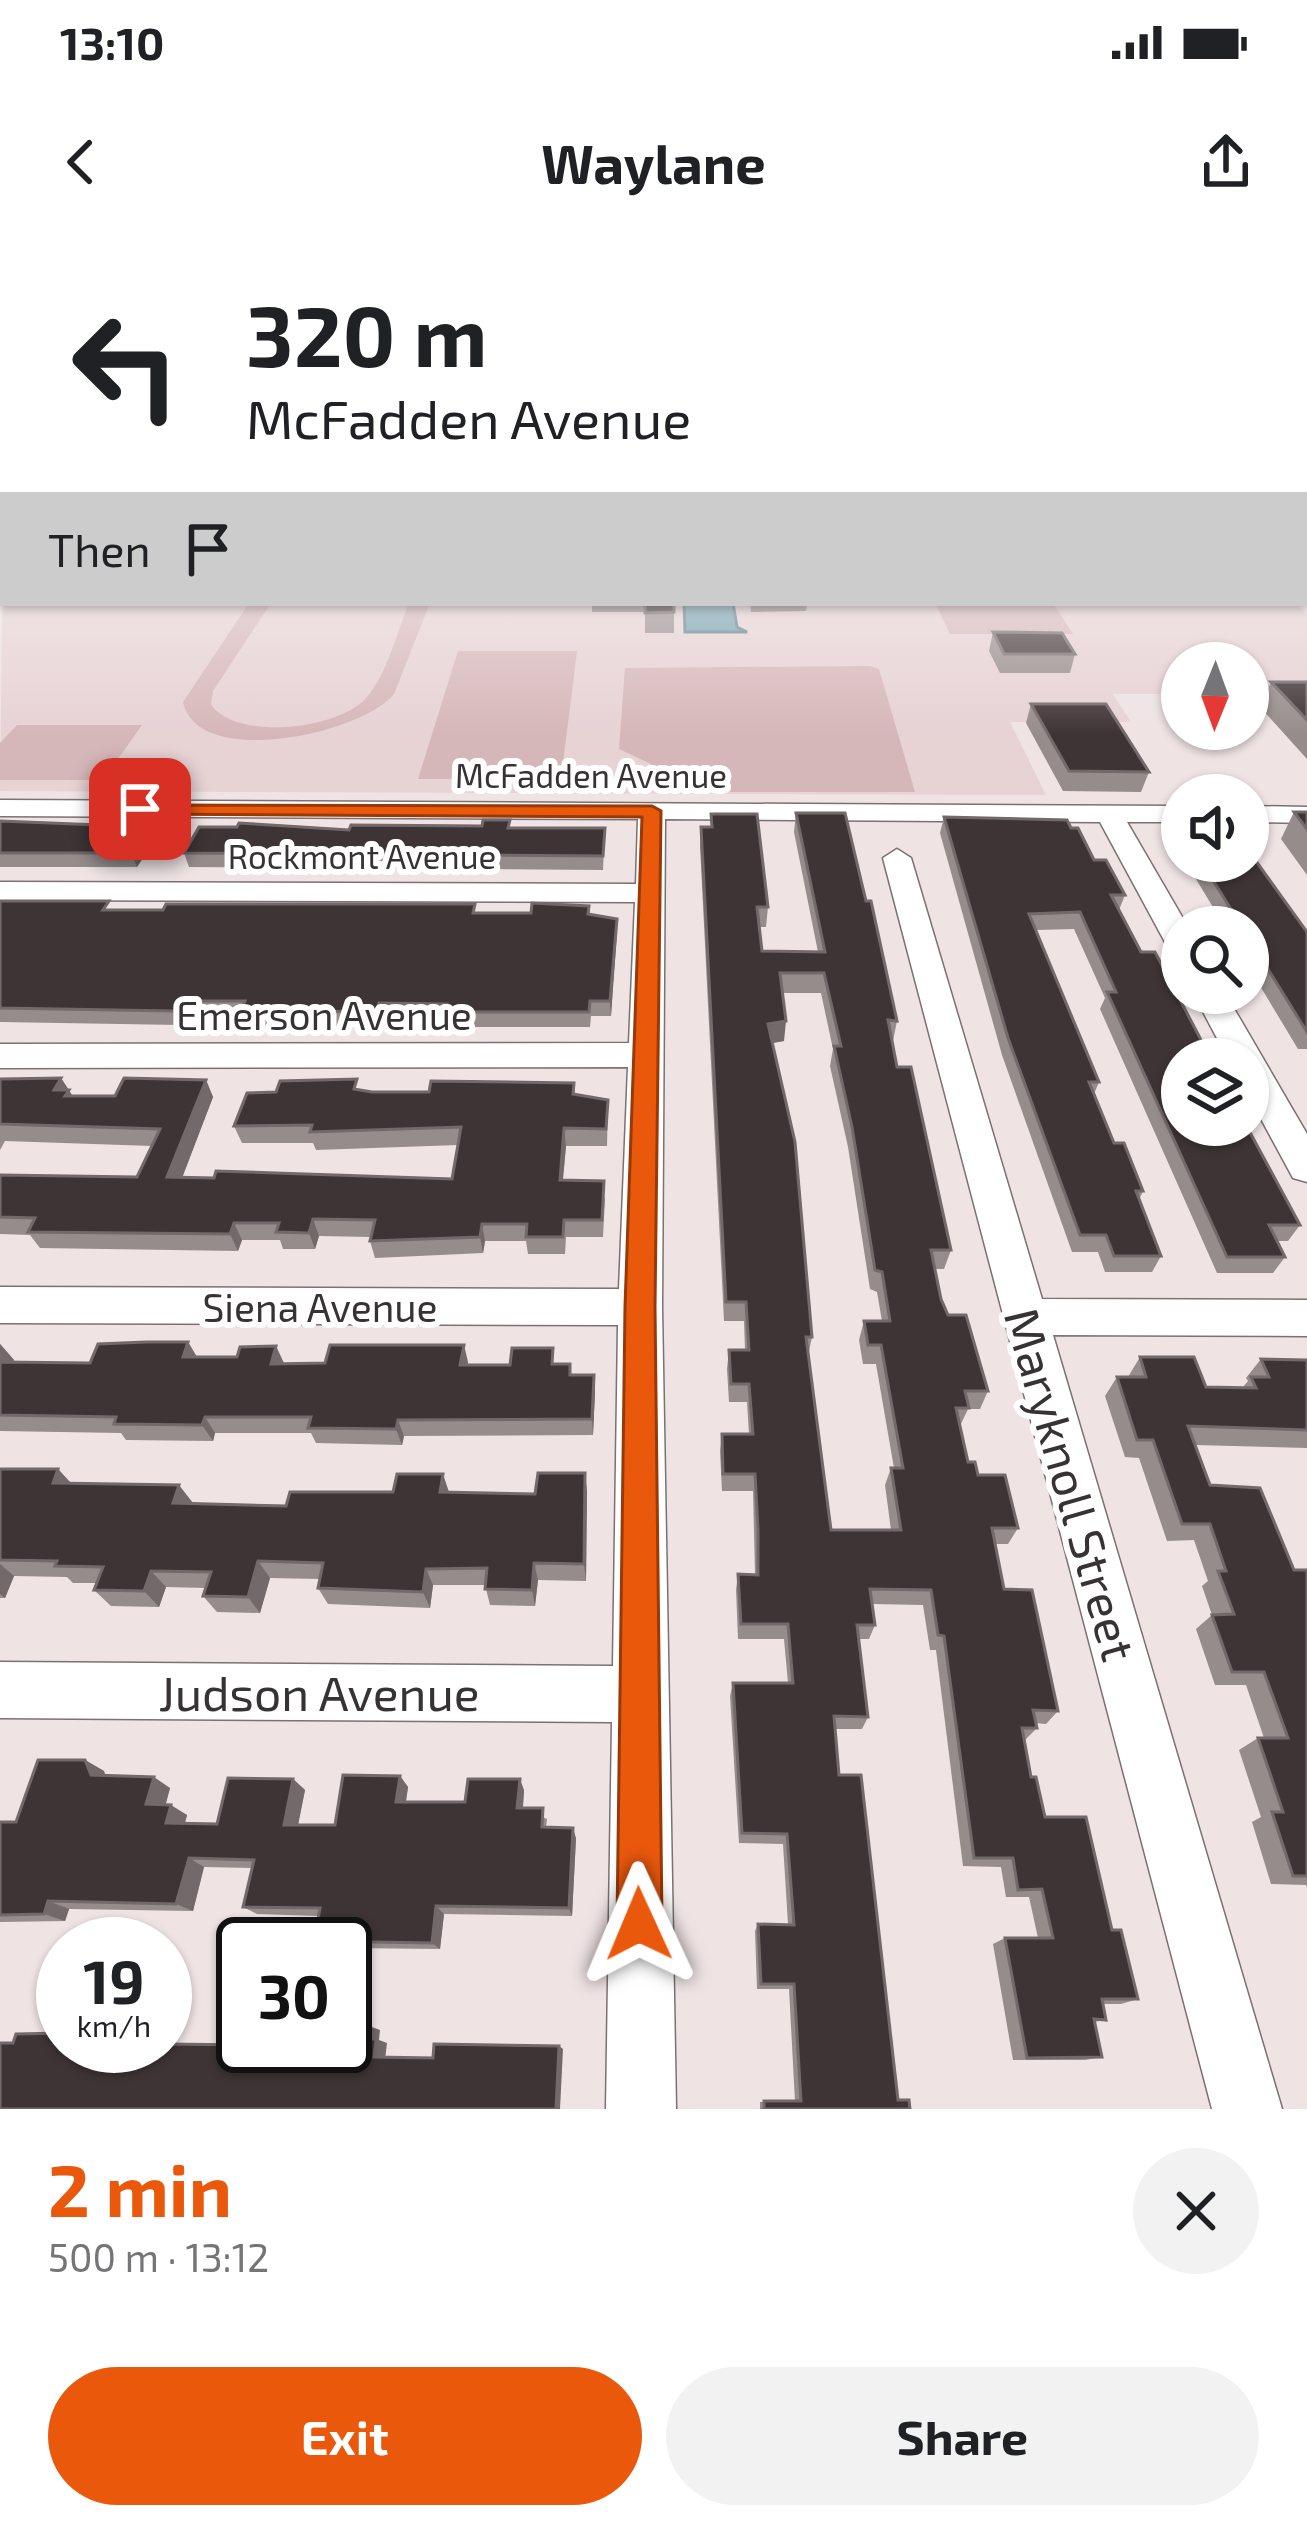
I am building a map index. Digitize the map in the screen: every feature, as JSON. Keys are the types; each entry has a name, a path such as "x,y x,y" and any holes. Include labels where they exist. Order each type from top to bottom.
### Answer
{"street":[{"name":"McFadden Avenue","path":"0,808 1161,814"},
{"path":"641,2109 640,1307 652,811"},
{"path":"1109,814 1161,907"},
{"path":"1269,814 1307,814"},
{"name":"Maryknoll Street","path":"897,859 1247,2109"},
{"name":"Rockmont Avenue","path":"0,891 653,893"},
{"name":"Emerson Avenue","path":"0,1057 647,1055"},
{"path":"1269,1100 1307,1168"},
{"name":"Siena Avenue","path":"0,1305 640,1307"},
{"path":"1026,1317 1307,1318"},
{"name":"Judson Avenue","path":"0,1690 637,1694"}],"shaded area":[{"path":"2,606 1298,606 1307,614 1307,694 1269,694 1269,642 1161,642 1161,694 1113,694 1131,722 1010,722 1046,795 0,791"},
{"path":"247,606 269,606 213,691 211,705 243,724 265,727 312,724 335,717 367,697 380,677 408,606 429,606 394,694 350,722 282,739 247,740 217,735 195,723 183,702"},
{"path":"936,606 1055,606 1073,634 950,634"},
{"path":"458,651 577,651 561,779 418,779"},
{"path":"625,668 879,669 915,792 710,792 619,749"},
{"path":"17,725 142,725 103,780 0,780 0,743"}],"water":[{"path":"684,606 734,606 737,627 747,632 685,632"}],"building":[{"path":"645,606 674,606 674,612 645,613"},
{"path":"993,632 1062,633 1075,654 1004,654"},
{"path":"1271,682 1307,682 1307,720"},
{"path":"1031,704 1106,704 1149,772 1069,771"},
{"path":"1294,812 1307,812 1307,829"},
{"path":"796,813 845,813 866,901 871,901 897,1021 888,1020 897,1067 911,1067 951,1250 931,1250 941,1299 948,1315 966,1315 988,1391 965,1391 969,1408 956,1408 968,1462 975,1462 978,1475 1005,1475 1018,1528 992,1528 1004,1589 1032,1590 1058,1711 1033,1710 1037,1728 1022,1728 1031,1777 1036,1777 1045,1817 1086,1817 1112,1930 1121,1930 1138,1999 1102,1999 1106,2020 1094,2019 1102,2057 1027,2058 1005,1938 1053,1938 1042,1889 1018,1890 1013,1858 974,1858 944,1636 938,1635 931,1590 870,1589 875,1625 857,1625 868,1717 834,1716 839,1775 861,1775 898,2100 909,2100 910,2109 764,2109 764,2101 801,2101 794,1984 761,1984 758,1924 794,1925 787,1834 742,1833 733,1683 793,1683 788,1624 741,1624 738,1574 758,1575 755,1474 723,1474 722,1434 753,1434 749,1384 731,1384 729,1350 749,1350 746,1302 726,1302 701,827 712,827 711,814 757,814 768,907 757,907 762,951 825,952","holes":["780,973 824,973 841,1046 834,1046 875,1270 882,1272 890,1321 864,1321 868,1345 881,1345 903,1468 891,1468 901,1530 831,1530 806,1337 812,1337 795,1142 768,1024 786,1021"]},
{"path":"944,817 1067,820 1071,828 1078,828 1094,860 1106,860 1125,895 1111,895 1141,952 1155,952 1161,963 1161,1014 1187,1014 1200,1038 1161,1038 1161,1111 1107,992 1116,992 1080,912 1029,914 1099,1082 1089,1082 1114,1143 1124,1143 1143,1191 1136,1191 1161,1256 1114,1256 1106,1235 1080,1235 1008,1038"},
{"path":"483,820 510,820 508,828 605,828 603,856 184,853 199,827 237,827 239,823 349,830 351,825 482,826"},
{"path":"0,821 148,827 131,853 0,853"},
{"path":"1269,879 1307,932 1307,1032 1269,971 1269,906 1229,906 1214,882"},
{"path":"0,901 109,901 103,910 163,910 166,904 475,904 473,913 531,913 532,903 589,906 588,914 617,919 610,1001 590,1001 589,1012 445,1012 447,1004 379,1003 377,1010 239,1015 245,1001 179,1001 174,1011 0,1008"},
{"path":"61,1078 54,1090 69,1090 65,1096 115,1096 124,1078 206,1080 167,1177 214,1178 216,1171 452,1179 461,1127 310,1132 312,1125 234,1126 247,1093 276,1092 280,1081 357,1079 354,1089 372,1092 429,1092 431,1081 574,1083 573,1094 608,1100 606,1129 564,1128 560,1180 604,1181 602,1220 564,1220 563,1237 526,1237 527,1224 482,1224 480,1237 370,1241 375,1220 313,1219 309,1233 276,1232 279,1223 234,1223 230,1234 28,1232 35,1218 0,1217 0,1175 137,1177 160,1129 0,1124 0,1079"},
{"path":"1177,1146 1257,1146 1300,1225 1269,1225 1285,1257 1227,1257"},
{"path":"188,1342 183,1357 237,1357 240,1347 276,1346 271,1364 325,1363 330,1345 464,1345 460,1365 510,1365 512,1348 553,1348 552,1364 570,1364 570,1375 594,1375 592,1419 398,1420 396,1429 308,1428 311,1417 205,1417 202,1425 114,1424 116,1417 0,1415 0,1362 90,1363 98,1344"},
{"path":"1140,1357 1194,1357 1206,1387 1256,1388 1251,1377 1269,1377 1261,1359 1307,1360 1307,1430 1188,1426 1210,1485 1260,1488 1294,1570 1307,1570 1307,1876 1293,1876 1272,1812 1283,1812 1258,1738 1288,1738 1264,1672 1232,1672 1212,1615 1234,1614 1218,1571 1226,1571 1210,1524 1182,1524 1153,1440 1137,1440 1117,1377 1146,1377"},
{"path":"0,1469 58,1469 53,1483 179,1485 173,1503 286,1506 290,1492 393,1492 397,1474 443,1474 440,1492 535,1494 538,1473 585,1473 584,1564 534,1563 532,1590 485,1589 487,1568 426,1569 423,1592 318,1588 323,1563 258,1561 248,1597 203,1596 211,1572 151,1571 144,1591 94,1590 103,1567 0,1560"},
{"path":"38,1760 85,1760 91,1775 154,1777 146,1804 171,1805 166,1823 217,1824 228,1778 293,1779 284,1825 335,1825 343,1775 400,1776 396,1802 465,1802 468,1779 520,1779 517,1808 543,1808 542,1827 573,1828 569,1908 436,1906 432,1943 372,1942 372,1917 318,1917 320,1908 243,1907 254,1860 189,1858 176,1904 48,1901 44,1914 0,1915 0,1822 16,1822"},
{"path":"16,2034 36,2034 36,2073 192,2073 192,2044 216,2045 216,2073 372,2073 372,2039 376,2039 374,2057 433,2058 434,2044 559,2046 556,2109 0,2109 0,2043 13,2043"}],"route":[{"path":"140,809 652,811 640,1307 639,1924"}]}
